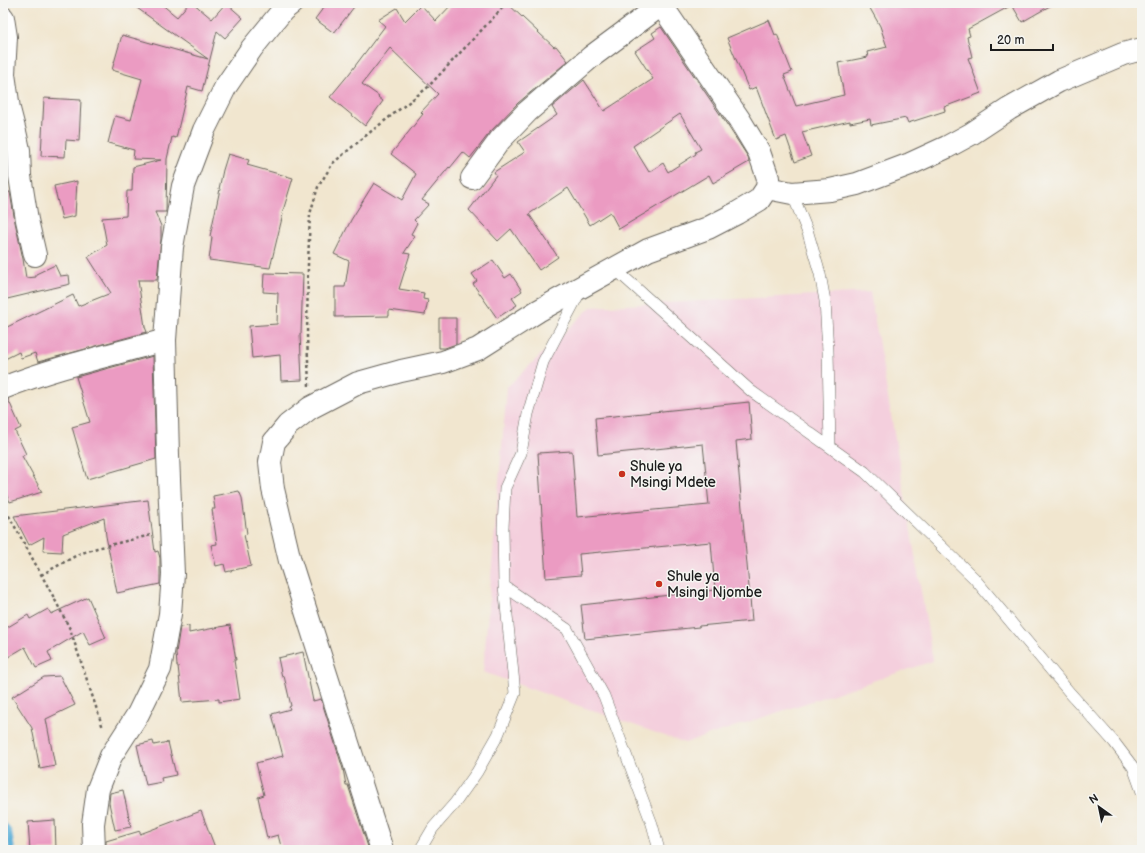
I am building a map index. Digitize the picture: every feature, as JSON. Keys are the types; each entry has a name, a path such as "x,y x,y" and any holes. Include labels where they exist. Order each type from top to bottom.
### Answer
{"street":[{"path":"94,850 93,824 98,789 111,756 138,714 160,669 170,607 173,574 165,340 172,247 183,186 204,130 226,86 252,48 283,10 292,3"},
{"path":"382,850 290,561 273,489 270,462 274,442 288,425 310,408 358,383 400,371 443,362 478,349 538,311 648,250 708,228 737,213 759,200 767,188 768,178 759,152 664,5 591,57 527,112 500,140 472,178"},
{"path":"3,18 6,37 4,74 9,109 18,143 20,176 35,255"},
{"path":"767,188 792,193 830,190 857,184 910,164 947,147 971,134 1009,109 1059,81 1123,54 1142,50"},
{"path":"3,388 66,367 165,340"}],"lane":[{"path":"792,193 808,233 820,274 825,301 828,351 830,447"},
{"path":"615,269 751,391 865,472 974,578 1134,767 1142,792"},
{"path":"420,850 433,828 455,803 477,772 498,735 515,693 504,586 503,528 505,488 520,453 528,414 543,362 583,286"},
{"path":"504,586 567,629 604,696 652,824 659,850"}],"path":[{"path":"310,408 307,335 308,250 310,214 318,187 334,163 369,133 427,88 507,3"},
{"path":"3,505 70,629 99,714 111,756"},
{"path":"41,574 79,554 97,548 145,536 171,532"}],"shaded area":[{"path":"870,292 933,661 685,743 483,672 507,387 591,307"}],"building":[{"path":"130,3 160,3 177,17 189,3 193,3 212,19 226,3 243,18 225,38 217,31 202,91 188,87 176,138 172,137 167,159 166,212 155,212 161,226 157,280 138,280 147,332 38,362 35,353 21,358 19,352 3,360 3,329 73,295 78,306 111,293 88,257 107,245 102,218 126,216 127,191 132,191 133,167 161,160 133,159 134,150 108,143 115,116 131,120 142,79 112,70 122,35 208,59"},
{"path":"327,3 357,3 334,33 315,19"},
{"path":"453,3 507,3 554,47 556,46 568,61 518,103 491,131 470,158 463,152 422,200 429,204 414,220 417,223 411,234 415,236 404,253 410,254 399,289 424,293 423,299 428,300 425,315 389,310 389,316 335,317 335,287 345,287 349,261 334,254 351,220 374,183 402,200 416,174 391,154 423,114 421,112 438,94 390,48 362,84 379,96 378,97 383,101 365,126 330,97 385,26 378,20 397,8 405,21 421,5 436,21"},
{"path":"867,3 1055,3 1022,22 1012,5 968,29 970,36 967,37 972,57 968,58 981,93 944,107 945,111 908,123 906,118 871,125 870,119 850,123 850,121 802,132 811,156 795,162 786,136 776,140 756,87 749,90 727,38 769,20 775,35 777,34 792,72 784,75 796,106 844,95 838,63 868,57 867,52 887,47 880,26"},
{"path":"661,27 728,126 748,157 749,162 713,183 709,175 619,229 610,212 590,225 568,188 529,214 558,257 539,270 511,229 498,241 469,210 496,175 494,172 525,152 518,142 557,115 552,107 584,80 604,111 653,79 635,51 655,38 652,33","holes":["680,114 701,149 695,152 696,154 668,172 663,163 649,172 633,146"]},
{"path":"44,98 81,100 79,141 66,140 65,157 41,156"},
{"path":"228,154 249,160 247,165 293,178 282,214 270,268 209,260 212,237 210,236 223,170"},
{"path":"77,181 75,216 62,219 54,186"},
{"path":"10,192 26,278 36,277 36,274 55,265 60,276 69,275 70,284 3,300 3,193"},
{"path":"493,260 505,278 511,274 522,291 512,298 517,305 497,318 473,284 477,281 472,274"},
{"path":"264,273 303,274 300,334 302,380 281,381 280,355 252,358 249,326 277,324 278,293 263,292"},
{"path":"439,318 456,318 456,344 445,348 439,348"},
{"path":"153,356 156,459 87,479 72,427 90,422 76,377"},
{"path":"8,399 21,428 15,431 26,454 22,456 42,492 10,502 3,488 3,400"},
{"path":"749,402 752,439 736,441 752,621 585,639 581,605 715,590 711,542 579,554 581,575 546,578 538,453 572,451 577,517 709,505 703,444 598,455 595,418"},
{"path":"239,491 242,498 247,534 244,535 251,566 226,572 224,564 216,566 211,545 217,544 212,509 215,509 213,496"},
{"path":"148,500 155,552 158,551 160,558 160,584 117,593 104,518 63,534 62,552 43,551 44,537 29,545 14,516"},
{"path":"88,597 106,638 90,645 83,631 48,652 52,661 36,668 25,647 3,660 3,630 28,615 30,619 48,609 51,614"},
{"path":"230,625 236,660 234,660 240,699 219,702 219,699 182,702 176,653 180,627 189,626 189,633"},
{"path":"303,652 313,701 321,699 343,769 346,785 348,785 369,850 282,850 278,835 267,838 258,797 264,795 256,763 283,756 272,714 290,709 289,707 291,706 278,658"},
{"path":"60,676 75,705 46,719 55,766 40,769 32,728 12,697 44,677"},
{"path":"153,741 154,745 168,742 176,775 161,778 162,782 146,785 137,745"},
{"path":"123,790 131,827 115,830 109,803 110,793"},
{"path":"201,811 216,850 106,850 106,841 140,831 140,834"},
{"path":"55,820 56,850 30,850 28,822"}],"waterway":[{"path":"3,824 9,832 12,850"}],"place":[{"name":"Shule ya Msingi Mdete","path":"622,474"},
{"name":"Shule ya Msingi Njombe","path":"659,584"}]}
